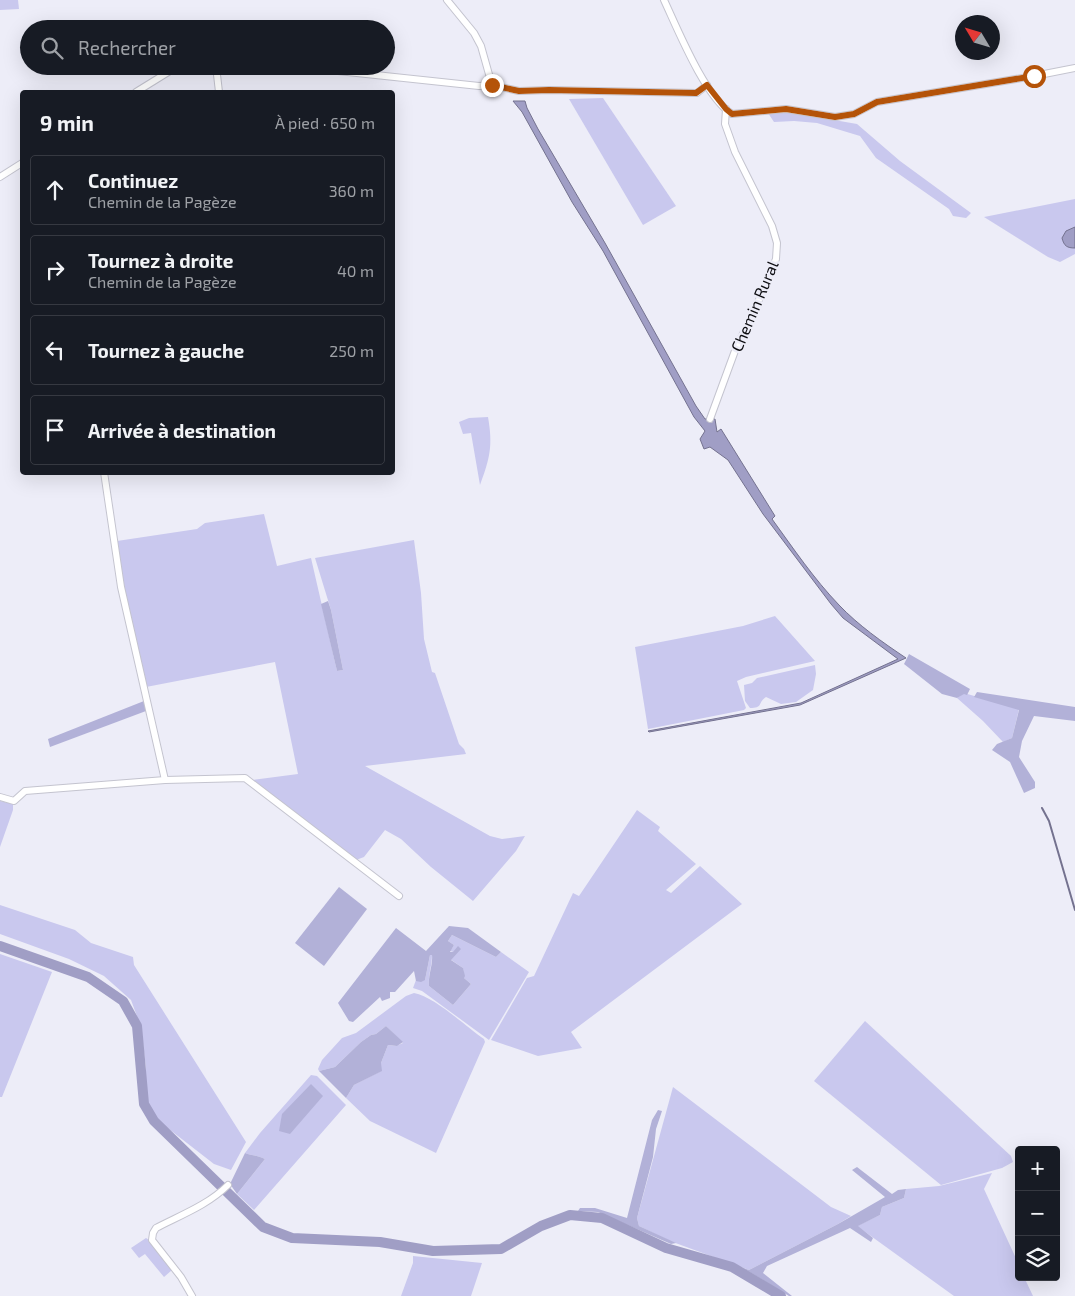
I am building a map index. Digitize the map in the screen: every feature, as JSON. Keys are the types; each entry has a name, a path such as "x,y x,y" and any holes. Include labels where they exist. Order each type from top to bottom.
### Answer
{"street":[{"path":"447,0 474,33 481,46 492,85"},
{"path":"664,0 697,70 726,109 732,114 786,109 835,117 854,114 877,102 1075,68"},
{"path":"139,90 163,75"},
{"path":"217,75 219,90"},
{"path":"376,75 460,84 492,85 519,91 696,93 707,85"},
{"name":"Chemin Rural","path":"710,419 736,348 776,259 777,242 772,226 743,169 725,124 726,109"},
{"path":"0,177 20,164"},
{"path":"104,475 121,587 165,780"},
{"path":"0,797 14,801 25,791 165,780 245,778 399,896"},
{"path":"192,1296 181,1277 152,1240 152,1236 156,1228 196,1207 206,1204 228,1185"}],"shaded area":[{"path":"0,0 18,0 19,9 0,10"},
{"path":"603,98 676,206 643,225 569,99"},
{"path":"513,101 525,101 538,129 605,243 696,406 705,419 715,419 717,432 721,429 775,516 772,519 812,574 839,605 871,633 906,658 800,705 648,731 801,703 898,659 843,618 763,514 728,460 710,447 704,449 700,439 705,431 694,417 603,251 572,202 522,112"},
{"path":"788,112 857,124 900,161 971,213 966,218 953,216 949,209 876,158 860,136 817,123 774,122 768,113"},
{"path":"1075,199 1075,254 1060,262 1048,257 984,217"},
{"path":"1075,227 1075,248 1070,248 1065,245 1062,238 1066,231"},
{"path":"488,417 490,452 480,485 471,433 463,434 459,422 469,418"},
{"path":"264,514 277,566 311,558 337,671 343,670 331,610 315,558 414,540 421,593 424,639 432,672 435,673 459,744 466,754 365,766 490,836 502,839 525,836 516,851 473,901 431,867 401,839 385,830 364,857 356,860 253,780 298,774 275,662 146,687 124,588 117,541 197,529 205,523"},
{"path":"328,601 343,670 337,671 321,604"},
{"path":"775,616 815,661 746,677 737,681 746,708 744,710 648,729 635,647 743,626"},
{"path":"909,654 970,689 967,695 964,694 957,698 942,694 904,664"},
{"path":"815,665 816,674 813,690 796,702 781,704 766,697 759,706 750,708 745,701 744,685 752,683 757,678"},
{"path":"977,692 1075,707 1075,721 1034,716 1022,741 1019,757 1035,782 1035,788 1024,793 1010,762 992,750 997,744 1012,738 1019,710 974,697"},
{"path":"964,693 1019,709 1012,738 1003,742 957,698"},
{"path":"144,701 146,711 50,747 48,739"},
{"path":"0,801 13,804 13,810 0,847"},
{"path":"637,810 660,827 658,831 696,864 666,890 671,893 700,866 742,904 571,1032 582,1048 538,1056 491,1040 527,978 534,976 573,893 579,896"},
{"path":"339,887 367,909 324,966 295,943"},
{"path":"0,905 75,930 91,943 133,957 134,965 246,1142 231,1170 214,1164 156,1119 146,1098 146,1068 141,1027 131,1000 104,976 69,959 0,934"},
{"path":"449,926 468,928 501,952 496,957 452,935 448,941 454,945 450,952 453,952 458,946 461,949 451,960 463,968 464,978 471,984 453,1005 429,986 432,959 432,955 430,955 425,980 421,982 416,981 414,971 395,992 390,992 390,998 382,1001 380,997 353,1022 349,1021 338,1003 396,928 426,951"},
{"path":"452,935 496,957 501,952 529,972 489,1040 422,991 413,988 416,980 425,980 430,955 432,955 429,986 453,1005 471,984 464,978 463,968 450,959 453,952 450,951 454,945 448,941"},
{"path":"0,954 52,972 2,1097 0,1097"},
{"path":"414,993 440,1006 484,1039 485,1042 436,1153 370,1121 346,1098 354,1085 381,1071 381,1063 388,1045 396,1046 403,1043 386,1026 361,1042 335,1067 319,1071 318,1069 322,1060 342,1038 356,1033 406,996"},
{"path":"865,1021 1011,1156 1013,1162 1002,1168 941,1185 814,1081"},
{"path":"386,1026 403,1042 397,1046 388,1045 381,1063 382,1071 354,1085 346,1098 319,1071 335,1067 361,1042"},
{"path":"311,1075 317,1076 346,1105 254,1210 237,1194 265,1159 245,1153"},
{"path":"311,1084 323,1096 290,1134 279,1131 282,1114"},
{"path":"673,1087 831,1207 851,1216 749,1270 670,1241 639,1226 637,1218"},
{"path":"658,1110 662,1111 656,1129 653,1157 637,1218 639,1226 676,1243 671,1244 598,1212 578,1211 580,1208 595,1208 627,1218 652,1120"},
{"path":"245,1153 265,1159 237,1194 230,1184"},
{"path":"857,1167 892,1194 898,1190 906,1189 904,1198 882,1207 880,1215 858,1226 873,1238 871,1242 850,1228 767,1266 763,1273 792,1296 743,1268 749,1270 838,1224 885,1197 852,1170"},
{"path":"992,1173 984,1189 1015,1256 1015,1281 1026,1281 1033,1296 954,1296 857,1226 880,1215 882,1207 904,1198 906,1189 939,1186"},
{"path":"146,1238 172,1270 164,1277 145,1254 139,1258 131,1248"},
{"path":"413,1256 482,1263 471,1296 401,1296 413,1263"}],"waterway":[{"path":"1042,808 1049,821 1075,910"},
{"path":"0,946 88,977 123,1001 137,1026 144,1104 154,1121 263,1227 292,1238 380,1242 433,1251 501,1249 541,1226 570,1215 602,1218 666,1248 732,1267 781,1296"}],"route":[{"path":"492,85 519,91 696,93 707,85 732,114 786,109 835,117 854,114 877,102 1034,76"}]}
